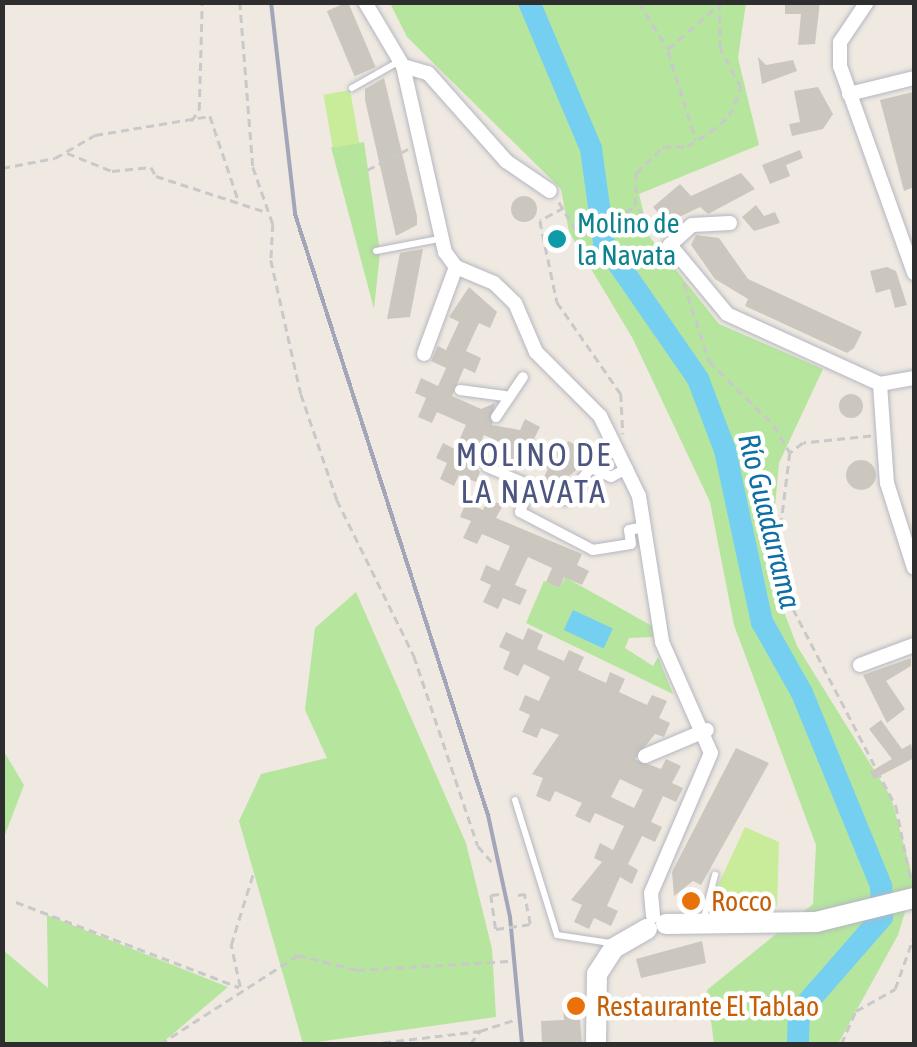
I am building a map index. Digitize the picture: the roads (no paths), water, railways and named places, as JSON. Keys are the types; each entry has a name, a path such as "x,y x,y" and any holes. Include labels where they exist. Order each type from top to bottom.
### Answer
{"main road":[{"path":"596,1044 593,986 614,948 655,923 816,922 914,895"}],"street":[{"path":"365,2 401,64 423,142 440,238 456,267 505,292 536,352 575,386 629,468 644,528 662,642 707,730 712,754 651,893 655,923"},
{"path":"867,2 840,42 849,94 914,273"},
{"path":"401,64 428,73 506,161 550,191"},
{"path":"849,94 914,78"},
{"path":"730,222 692,225 675,251 727,314 880,384 914,378"},
{"path":"424,354 456,267"},
{"path":"496,417 505,396 522,377"},
{"path":"880,384 887,483 914,568"},
{"path":"460,390 505,396"},
{"path":"487,467 564,500 591,468 612,477 629,468"},
{"path":"530,486 520,512 594,550 630,544 629,530 644,528"},
{"path":"860,665 914,645"},
{"path":"645,756 707,730"}],"lane":[{"path":"352,88 401,64"},
{"path":"376,251 440,238"},
{"path":"515,800 556,934 614,948"},
{"path":"704,922 715,875"}],"water":[{"path":"573,610 613,629 604,649 564,630"}],"waterway":[{"name":"Río Guadarrama","path":"529,2 591,149 604,243 698,379 725,450 762,622 802,693 881,886 882,917 799,1012 798,1044"}],"railway":[{"path":"271,2 295,214 488,815 510,917 522,1044"}],"place":[{"name":"Molino de la Navata","path":"557,239"},
{"name":"Rocco","path":"691,901"},
{"name":"Restaurante El Tablao","path":"576,1006"}],"district":[{"name":"MOLINO DE LA NAVATA","path":"534,474"}]}
